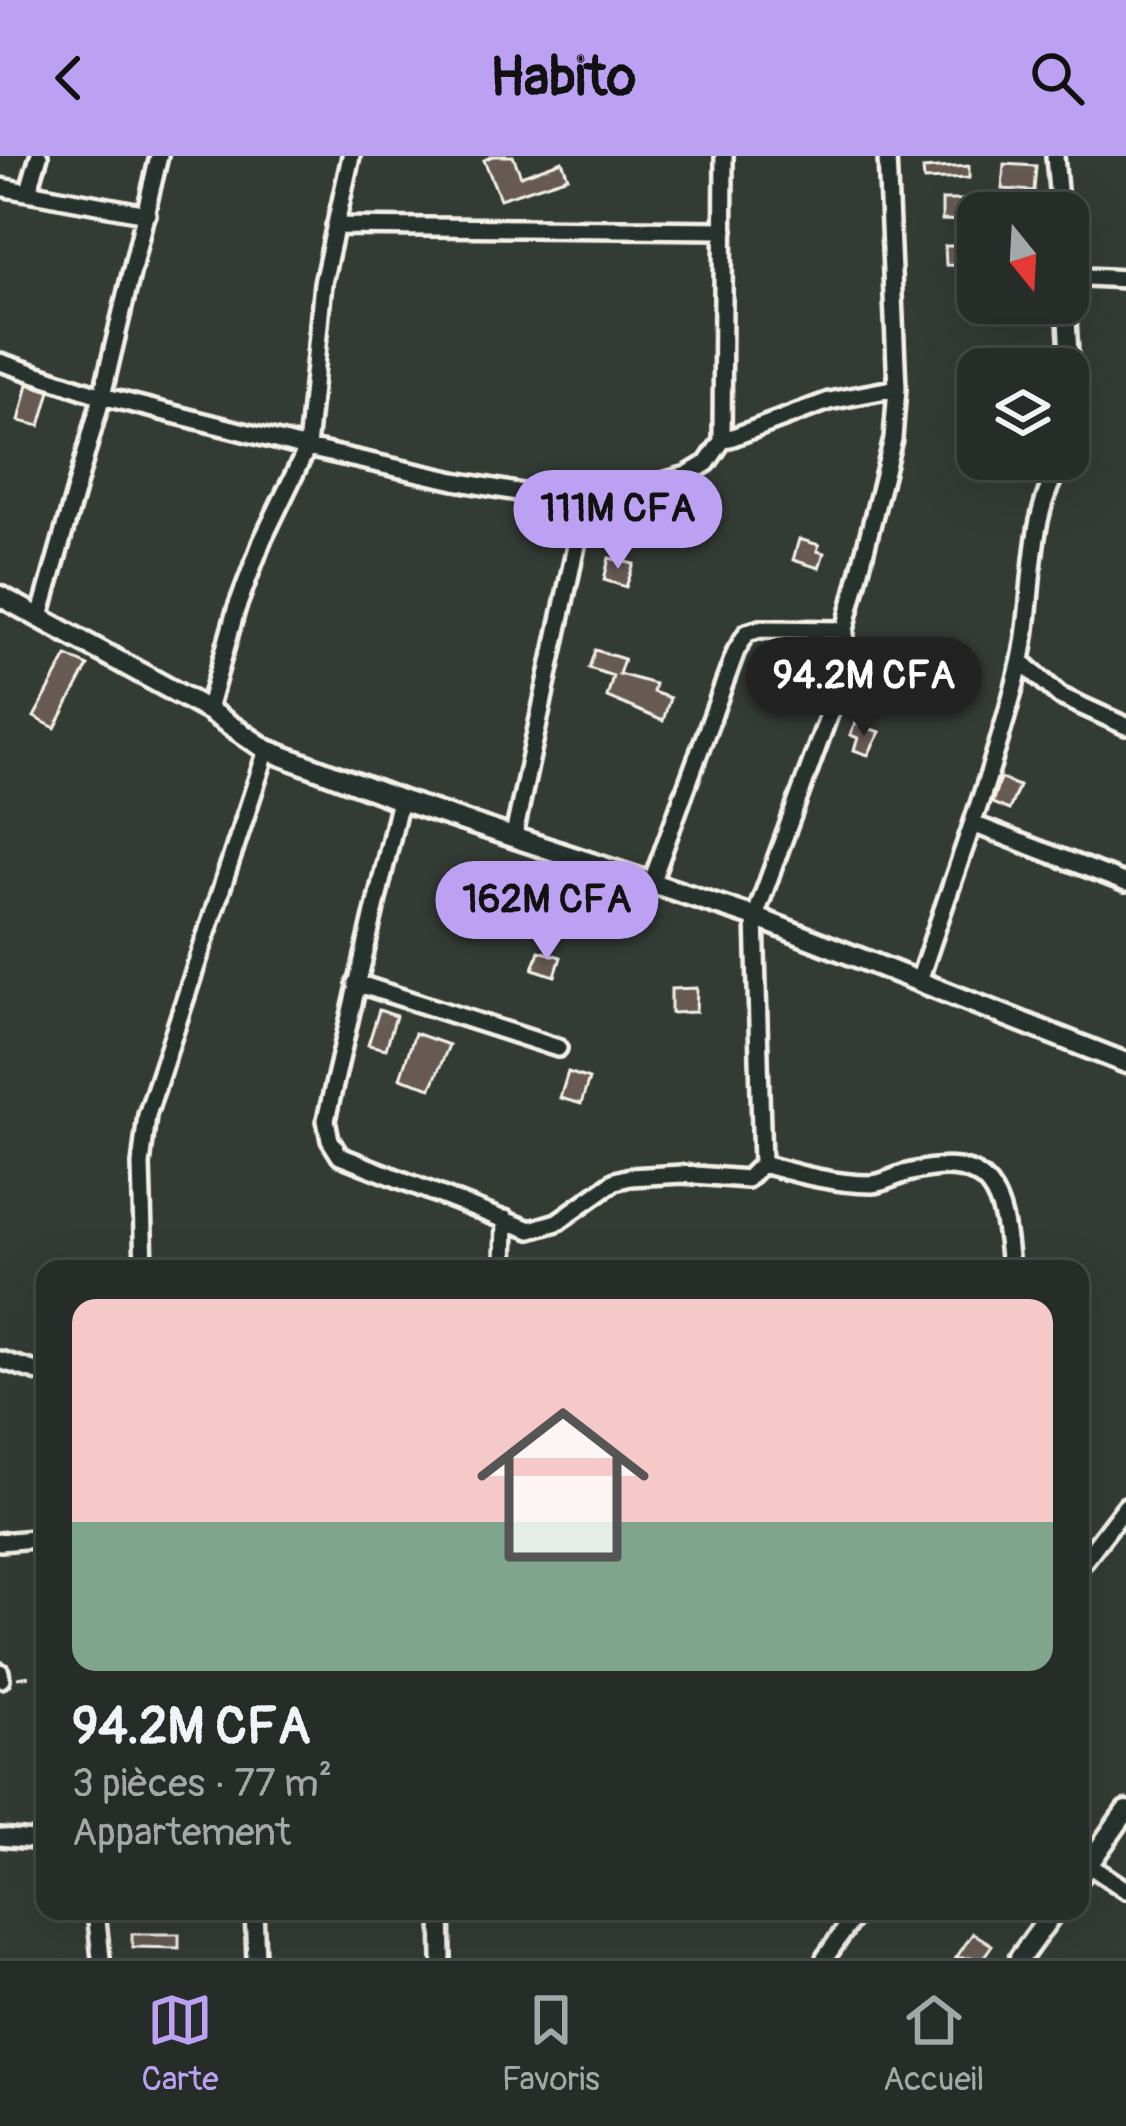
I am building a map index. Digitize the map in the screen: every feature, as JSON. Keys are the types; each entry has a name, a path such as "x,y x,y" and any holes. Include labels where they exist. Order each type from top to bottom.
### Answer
{"street":[{"path":"28,190 39,156"},
{"path":"40,617 102,396 159,156"},
{"path":"208,710 236,610 262,541 307,448 323,283 351,156"},
{"path":"0,362 102,396 307,448 585,504 687,475 707,464 722,441 724,156"},
{"path":"400,800 326,1120 334,1150 530,1230 543,1229 615,1181 682,1174 747,1179 762,1164 755,917 843,676 844,631 893,439 896,388 887,156"},
{"path":"1055,156 1058,192"},
{"path":"0,188 147,214"},
{"path":"335,226 724,230"},
{"path":"1089,277 1126,279"},
{"path":"722,441 829,401 896,388"},
{"path":"920,982 1021,661 1045,493 1053,480"},
{"path":"514,835 585,504"},
{"path":"0,596 208,710 267,750 400,800 755,917 1126,1063"},
{"path":"650,884 736,651 747,633 760,629 844,631"},
{"path":"1021,661 1060,696 1126,725"},
{"path":"144,1260 141,1165 147,1115 267,750"},
{"path":"973,824 1126,883"},
{"path":"356,983 558,1048"},
{"path":"762,1164 837,1181 877,1184 909,1172 956,1168 991,1182 1000,1200 1009,1260"},
{"path":"504,1260 505,1219"},
{"path":"0,1360 36,1371"},
{"path":"1089,1554 1126,1506"},
{"path":"0,1542 36,1539"},
{"path":"1089,1859 1126,1811"},
{"path":"0,1837 36,1840"},
{"path":"1089,1870 1126,1890"},
{"path":"97,1920 101,1958"},
{"path":"254,1920 256,1958"},
{"path":"441,1920 442,1958"},
{"path":"825,1958 852,1920"},
{"path":"1020,1958 1047,1920"}],"path":[{"path":"0,1676 36,1675"}],"building":[{"path":"513,156 521,176 562,161 568,177 500,199 484,160"},
{"path":"1004,164 1036,166 1034,191 1002,189"},
{"path":"969,166 969,178 924,180 923,169"},
{"path":"942,200 957,200 957,221 942,220"},
{"path":"945,246 957,246 957,265 946,265"},
{"path":"28,384 50,391 40,426 19,421"},
{"path":"657,506 704,527 700,543 651,525"},
{"path":"799,539 819,545 817,551 824,553 819,568 793,560"},
{"path":"609,558 634,564 626,587 604,580"},
{"path":"595,650 624,659 619,674 655,684 653,692 670,698 663,721 607,697 613,676 589,668"},
{"path":"67,656 88,666 55,728 34,717"},
{"path":"855,724 880,732 868,755 854,750 858,738 850,735"},
{"path":"1000,778 1019,786 1009,810 992,803"},
{"path":"539,951 561,957 555,976 533,969"},
{"path":"697,988 696,1012 671,1013 671,989"},
{"path":"379,1010 396,1016 386,1049 368,1045"},
{"path":"415,1033 449,1045 431,1088 400,1078"},
{"path":"568,1072 589,1079 581,1104 560,1098"},
{"path":"973,1933 992,1945 983,1958 956,1958"},
{"path":"132,1934 179,1934 179,1948 132,1947"}]}
